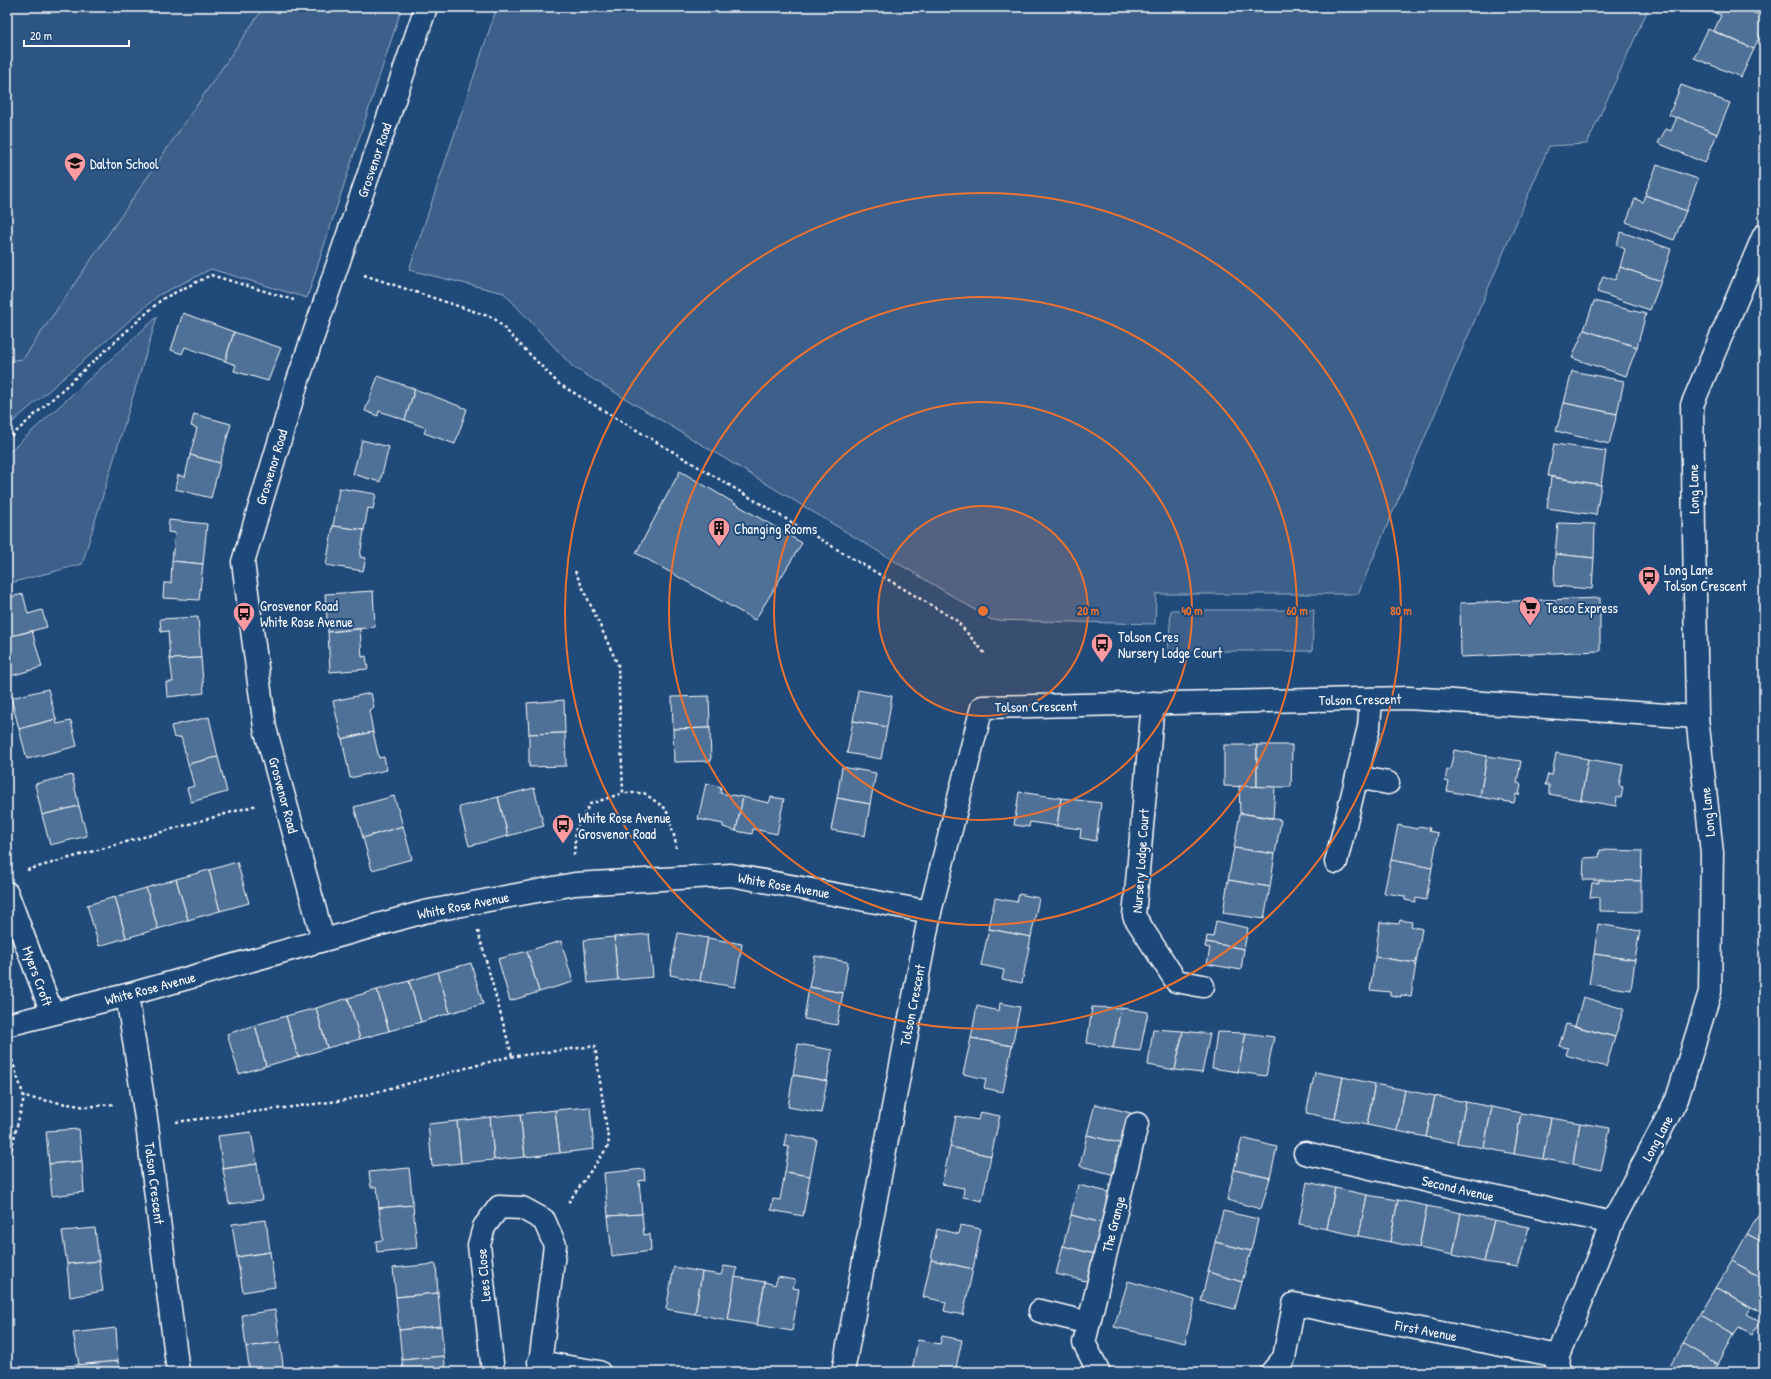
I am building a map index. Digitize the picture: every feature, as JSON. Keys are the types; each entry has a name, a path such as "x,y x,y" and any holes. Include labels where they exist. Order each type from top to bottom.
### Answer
{"street":[{"name":"Grosvenor Road","path":"323,940 265,728 243,562 297,383 426,7"},
{"name":"Long Lane","path":"1557,1364 1612,1223 1677,1099 1710,992 1712,853 1697,717 1692,405 1764,235"},
{"name":"Tolson Crescent","path":"843,1372 930,912 982,707 1408,698 1697,717"},
{"path":"1336,862 1369,727 1371,699"},
{"name":"Nursery Lodge Court","path":"1153,703 1134,916 1176,981 1203,986"},
{"path":"1357,778 1388,783"},
{"name":"White Rose Avenue","path":"7,1025 127,995 424,912 579,884 731,875 930,912"},
{"name":"Myers Croft","path":"7,893 52,1013"},
{"name":"Tolson Crescent","path":"127,995 144,1101 178,1372"},
{"name":"The Grange","path":"1099,1372 1084,1343 1137,1124"},
{"name":"Second Avenue","path":"1305,1153 1612,1223"},
{"name":"Lees Close","path":"493,1372 479,1245 484,1227 499,1207 522,1208 544,1220 555,1245 539,1367 599,1372"},
{"name":"First Avenue","path":"1272,1372 1284,1358 1294,1304 1557,1364"},
{"path":"1040,1311 1089,1323"}],"path":[{"path":"337,266 494,318 559,384 956,620 986,655"},
{"path":"7,440 162,299 210,275 323,309"},
{"path":"575,570 618,665 623,792"},
{"path":"579,884 574,854 576,828 590,804 623,792 644,793 666,809 675,839 678,878"},
{"path":"22,872 284,798"},
{"path":"471,903 512,1056"},
{"path":"147,1125 346,1100 512,1056 595,1046 609,1145 548,1231"},
{"path":"7,1167 24,1097 10,1051"},
{"path":"24,1097 86,1107 144,1101"}],"shaded area":[{"name":"Dalton School","path":"7,7 264,7 23,360 7,361"},
{"path":"264,7 402,7 307,298 211,269 159,295 7,427 7,361 23,359"},
{"path":"497,7 1649,7 1587,144 1549,146 1358,594 1156,594 1155,624 992,620 573,367 504,293 409,270"},
{"path":"157,317 82,564 7,584 7,454"},
{"path":"1171,610 1314,610 1312,651 1168,651"}],"building":[{"path":"1718,7 1740,7 1764,17 1764,25 1754,49 1714,31 1721,15 1715,13"},
{"path":"1708,29 1754,49 1741,77 1694,58"},
{"path":"1681,85 1730,103 1717,134 1669,115"},
{"path":"1677,117 1717,134 1705,163 1658,143 1666,129 1671,131"},
{"path":"1657,165 1698,179 1686,211 1645,195"},
{"path":"1645,195 1686,211 1674,240 1626,222 1635,199 1643,202"},
{"path":"1621,232 1671,249 1661,281 1620,267 1625,249 1616,245"},
{"path":"1620,267 1661,281 1650,310 1597,292 1603,276 1615,280"},
{"path":"1594,301 1646,314 1637,347 1584,330"},
{"path":"183,313 234,332 225,361 185,347 182,354 171,350"},
{"path":"1584,330 1637,347 1626,376 1572,358"},
{"path":"234,332 281,348 268,381 234,371 236,365 225,361"},
{"path":"1572,371 1624,381 1617,414 1564,403"},
{"path":"378,376 415,389 405,420 379,411 378,416 365,411"},
{"path":"415,389 467,409 455,444 424,433 426,428 405,420"},
{"path":"1564,403 1617,414 1609,444 1556,431"},
{"path":"194,414 231,424 220,463 190,455 197,428 191,426"},
{"path":"362,440 389,447 380,482 353,474"},
{"path":"1554,444 1606,451 1601,485 1548,476"},
{"path":"190,455 220,463 211,498 175,489 178,475 185,477"},
{"name":"Changing Rooms","path":"680,471 802,543 755,620 636,553"},
{"path":"1551,477 1601,485 1596,515 1547,508"},
{"path":"339,488 376,494 373,509 368,508 364,530 333,526"},
{"path":"169,520 207,524 203,564 172,561 175,533 168,532"},
{"path":"1558,523 1595,524 1594,558 1555,554"},
{"path":"333,526 364,530 360,557 366,558 363,571 326,565"},
{"path":"1555,554 1594,558 1592,589 1554,586"},
{"path":"172,561 203,564 199,600 163,598 164,583 171,583"},
{"path":"373,591 375,627 328,632 325,594"},
{"path":"23,594 28,614 42,610 47,627 7,637 7,598"},
{"name":"Tesco Express","path":"1600,598 1600,651 1461,657 1460,603"},
{"path":"198,617 201,658 170,659 168,631 161,632 160,619"},
{"path":"360,629 362,657 366,656 368,669 330,672 328,632"},
{"path":"32,631 42,667 7,677 7,637"},
{"path":"201,658 204,693 167,697 166,682 173,682 170,659"},
{"path":"48,689 56,719 19,729 11,698"},
{"path":"858,690 892,696 887,727 853,721"},
{"path":"371,693 374,708 369,710 373,732 342,739 333,701"},
{"path":"709,696 710,728 673,729 672,697"},
{"path":"564,700 565,733 529,734 527,703"},
{"path":"209,717 218,757 188,764 181,737 174,738 171,726"},
{"path":"56,719 57,724 71,721 77,746 27,759 19,729"},
{"path":"853,721 887,727 881,759 847,753"},
{"path":"710,728 711,761 674,762 673,729"},
{"path":"373,732 379,758 384,757 387,770 350,778 342,739"},
{"path":"565,733 566,766 529,767 529,734"},
{"path":"1224,745 1257,745 1257,787 1224,786"},
{"path":"1257,745 1292,745 1291,787 1257,787"},
{"path":"1454,750 1487,756 1480,797 1447,791 1449,782 1445,781 1447,770 1450,770"},
{"path":"1556,753 1588,759 1581,800 1549,794 1549,785 1545,785 1548,774 1552,775"},
{"path":"1487,756 1521,761 1517,783 1521,784 1519,795 1516,794 1514,803 1480,797"},
{"path":"218,757 227,792 191,802 187,788 194,786 188,764"},
{"path":"1588,759 1623,765 1619,786 1623,787 1621,798 1617,797 1616,806 1581,800"},
{"path":"842,767 876,773 870,804 837,798"},
{"path":"72,775 79,806 42,815 35,784"},
{"path":"706,783 721,787 720,793 743,797 736,831 723,827 723,824 698,819"},
{"path":"1239,786 1275,787 1273,818 1240,813"},
{"path":"534,788 544,826 508,836 498,797"},
{"path":"1019,792 1061,798 1057,826 1030,822 1029,827 1014,825"},
{"path":"394,796 403,826 363,838 354,807"},
{"path":"498,797 508,836 469,846 459,807"},
{"path":"743,797 769,803 771,797 784,799 777,834 753,829 752,834 736,831"},
{"path":"837,798 870,804 865,836 831,830"},
{"path":"1061,798 1101,803 1096,841 1080,838 1081,829 1057,826"},
{"path":"79,806 87,836 50,845 42,815"},
{"path":"1240,813 1281,820 1275,854 1234,848"},
{"path":"1398,825 1417,829 1419,826 1430,828 1429,831 1438,833 1432,868 1391,860"},
{"path":"403,826 412,859 372,870 363,838"},
{"path":"1234,848 1275,854 1270,887 1228,880"},
{"path":"1600,850 1642,851 1641,881 1583,880 1584,858 1599,857"},
{"path":"1391,860 1432,868 1426,900 1416,898 1415,902 1405,900 1405,896 1384,893"},
{"path":"237,862 249,903 220,911 209,870"},
{"path":"209,870 220,911 188,920 176,879"},
{"path":"176,879 188,920 158,929 146,888"},
{"path":"1228,880 1270,887 1264,919 1223,913"},
{"path":"1599,880 1641,881 1641,912 1599,911 1599,897 1590,898 1592,883 1599,883"},
{"path":"146,888 158,929 126,938 115,897"},
{"path":"1019,894 1039,898 1031,937 989,929 995,898 1017,902"},
{"path":"115,897 126,938 99,946 87,905"},
{"path":"1400,920 1412,922 1411,926 1422,929 1416,963 1375,957 1380,922 1399,924"},
{"path":"1216,921 1248,928 1244,949 1206,942 1207,936 1213,937"},
{"path":"1598,924 1640,931 1635,960 1594,954"},
{"path":"989,929 1031,937 1022,983 1002,979 1004,970 981,965"},
{"path":"678,933 708,938 700,981 670,975"},
{"path":"649,934 653,977 618,980 614,937"},
{"path":"614,937 618,980 588,983 584,940"},
{"path":"708,938 742,944 735,987 700,981"},
{"path":"561,941 573,982 539,992 527,951"},
{"path":"1206,942 1244,949 1241,970 1207,964 1210,948 1205,947"},
{"path":"527,951 539,992 510,1001 498,959"},
{"path":"1594,954 1635,960 1631,990 1589,984"},
{"path":"815,956 848,962 843,993 809,987"},
{"path":"1375,957 1416,963 1411,996 1401,995 1401,997 1390,995 1390,992 1370,990"},
{"path":"471,963 483,1004 450,1013 438,972"},
{"path":"438,972 450,1013 421,1022 409,981"},
{"path":"409,981 421,1022 389,1031 377,990"},
{"path":"809,987 843,993 837,1025 804,1019"},
{"path":"377,990 389,1031 360,1039 348,998"},
{"path":"1583,997 1624,1009 1615,1037 1575,1026"},
{"path":"348,998 360,1039 327,1048 316,1008"},
{"path":"1000,1003 1020,1007 1012,1046 971,1038 977,1006 999,1011"},
{"path":"1092,1007 1121,1008 1113,1048 1087,1043"},
{"path":"316,1008 327,1048 298,1057 286,1016"},
{"path":"1121,1008 1148,1012 1140,1051 1113,1048"},
{"path":"286,1016 298,1057 266,1066 255,1025"},
{"path":"1566,1024 1615,1037 1606,1067 1566,1055 1568,1048 1559,1046"},
{"path":"255,1025 266,1066 239,1074 227,1034"},
{"path":"1153,1029 1183,1031 1175,1070 1148,1065"},
{"path":"1183,1031 1210,1034 1202,1073 1175,1070"},
{"path":"1217,1032 1246,1033 1238,1072 1212,1068"},
{"path":"1246,1033 1274,1037 1266,1076 1238,1072"},
{"path":"971,1038 1012,1046 1003,1092 984,1088 986,1079 963,1074"},
{"path":"798,1044 832,1050 827,1081 793,1075"},
{"path":"1315,1072 1343,1077 1335,1119 1306,1113"},
{"path":"793,1075 827,1081 821,1113 788,1107"},
{"path":"1343,1077 1375,1084 1367,1125 1335,1119"},
{"path":"1375,1084 1405,1090 1397,1131 1367,1125"},
{"path":"1405,1090 1435,1096 1426,1137 1397,1131"},
{"path":"1435,1096 1466,1102 1457,1143 1426,1137"},
{"path":"1466,1102 1492,1107 1484,1148 1457,1143"},
{"path":"1095,1104 1131,1113 1123,1144 1087,1135"},
{"path":"590,1107 594,1149 560,1153 555,1110"},
{"path":"1492,1107 1521,1113 1514,1154 1484,1148"},
{"path":"555,1110 560,1153 525,1157 520,1114"},
{"path":"980,1112 1000,1116 991,1156 950,1147 956,1116 978,1120"},
{"path":"1521,1113 1551,1118 1543,1159 1514,1154"},
{"path":"520,1114 525,1157 494,1160 490,1117"},
{"path":"490,1117 494,1160 461,1163 457,1121"},
{"path":"1551,1118 1580,1123 1573,1164 1543,1159"},
{"path":"457,1121 461,1163 432,1166 428,1124"},
{"path":"1580,1123 1610,1128 1601,1170 1573,1164"},
{"path":"79,1129 82,1161 49,1164 46,1131"},
{"path":"251,1132 257,1164 223,1169 218,1136"},
{"path":"786,1134 817,1140 810,1176 785,1172 789,1147 784,1146"},
{"path":"1087,1135 1123,1144 1115,1175 1080,1166"},
{"path":"1242,1138 1277,1147 1270,1178 1234,1170"},
{"path":"950,1147 991,1156 982,1201 963,1197 964,1188 942,1184"},
{"path":"82,1161 84,1192 52,1196 49,1164"},
{"path":"257,1164 262,1200 229,1204 223,1169"},
{"path":"409,1168 413,1205 379,1208 377,1187 371,1187 369,1172"},
{"path":"644,1169 645,1180 639,1181 642,1214 608,1216 604,1173"},
{"path":"1234,1170 1270,1178 1261,1209 1227,1200"},
{"path":"785,1172 810,1176 803,1216 771,1210 773,1199 780,1200"},
{"path":"1307,1182 1335,1188 1327,1229 1299,1224"},
{"path":"1078,1185 1113,1193 1106,1224 1071,1215"},
{"path":"1335,1188 1367,1195 1359,1236 1327,1229"},
{"path":"1367,1195 1398,1200 1390,1242 1359,1236"},
{"path":"1398,1200 1427,1206 1419,1248 1390,1242"},
{"path":"413,1205 417,1248 377,1252 376,1241 383,1240 379,1208"},
{"path":"1427,1206 1461,1213 1453,1255 1419,1248"},
{"path":"1764,1206 1764,1243 1747,1234"},
{"path":"1223,1211 1258,1219 1251,1251 1215,1242"},
{"path":"1461,1213 1494,1220 1484,1262 1453,1255"},
{"path":"642,1214 644,1235 650,1234 651,1251 612,1256 608,1216"},
{"path":"1071,1215 1106,1224 1098,1255 1063,1246"},
{"path":"266,1220 270,1252 237,1257 232,1224"},
{"path":"1494,1220 1529,1227 1518,1267 1484,1262"},
{"path":"961,1225 981,1229 973,1269 931,1260 937,1229 959,1234"},
{"path":"95,1228 99,1261 67,1264 62,1231"},
{"path":"1747,1234 1764,1243 1764,1279 1732,1261"},
{"path":"1215,1242 1251,1251 1242,1282 1208,1272"},
{"path":"1063,1246 1098,1255 1090,1282 1056,1274"},
{"path":"270,1252 275,1287 243,1292 237,1257"},
{"path":"931,1260 973,1269 963,1315 944,1311 946,1302 923,1297"},
{"path":"99,1261 103,1291 70,1297 67,1264"},
{"path":"1732,1261 1764,1279 1764,1316 1716,1288"},
{"path":"436,1264 438,1293 396,1297 393,1268"},
{"path":"724,1266 737,1268 728,1320 695,1314 702,1272 721,1275"},
{"path":"674,1267 702,1272 695,1314 666,1309"},
{"path":"1208,1272 1242,1282 1235,1309 1201,1301"},
{"path":"735,1277 765,1282 757,1325 728,1320"},
{"path":"778,1277 795,1280 793,1288 799,1289 792,1331 757,1325 765,1282 775,1285"},
{"path":"1128,1281 1195,1300 1185,1343 1114,1327"},
{"path":"1716,1288 1750,1308 1746,1314 1760,1322 1752,1335 1739,1328 1734,1335 1700,1315"},
{"path":"438,1293 441,1326 399,1330 396,1297"},
{"path":"275,1310 280,1342 246,1347 242,1315"},
{"path":"1700,1315 1734,1335 1718,1364 1683,1343"},
{"path":"441,1326 444,1356 402,1360 399,1330"},
{"path":"116,1328 118,1361 79,1365 73,1333"},
{"path":"942,1336 962,1340 955,1372 912,1371 918,1340 940,1344"},
{"path":"280,1342 284,1372 250,1372 246,1347"},
{"path":"1683,1343 1718,1364 1713,1372 1670,1372 1667,1370"},
{"path":"444,1356 446,1372 403,1372 402,1360"},
{"path":"118,1361 120,1372 67,1372 65,1366"}],"place":[{"name":"Dalton School","path":"75,182"},
{"name":"Changing Rooms","path":"719,548"},
{"name":"Long Lane Tolson Crescent","path":"1649,596"},
{"name":"Tesco Express","path":"1530,626"},
{"name":"Grosvenor Road White Rose Avenue","path":"244,632"},
{"name":"Tolson Cres Nursery Lodge Court","path":"1102,664"},
{"name":"White Rose Avenue Grosvenor Road","path":"563,844"}]}
